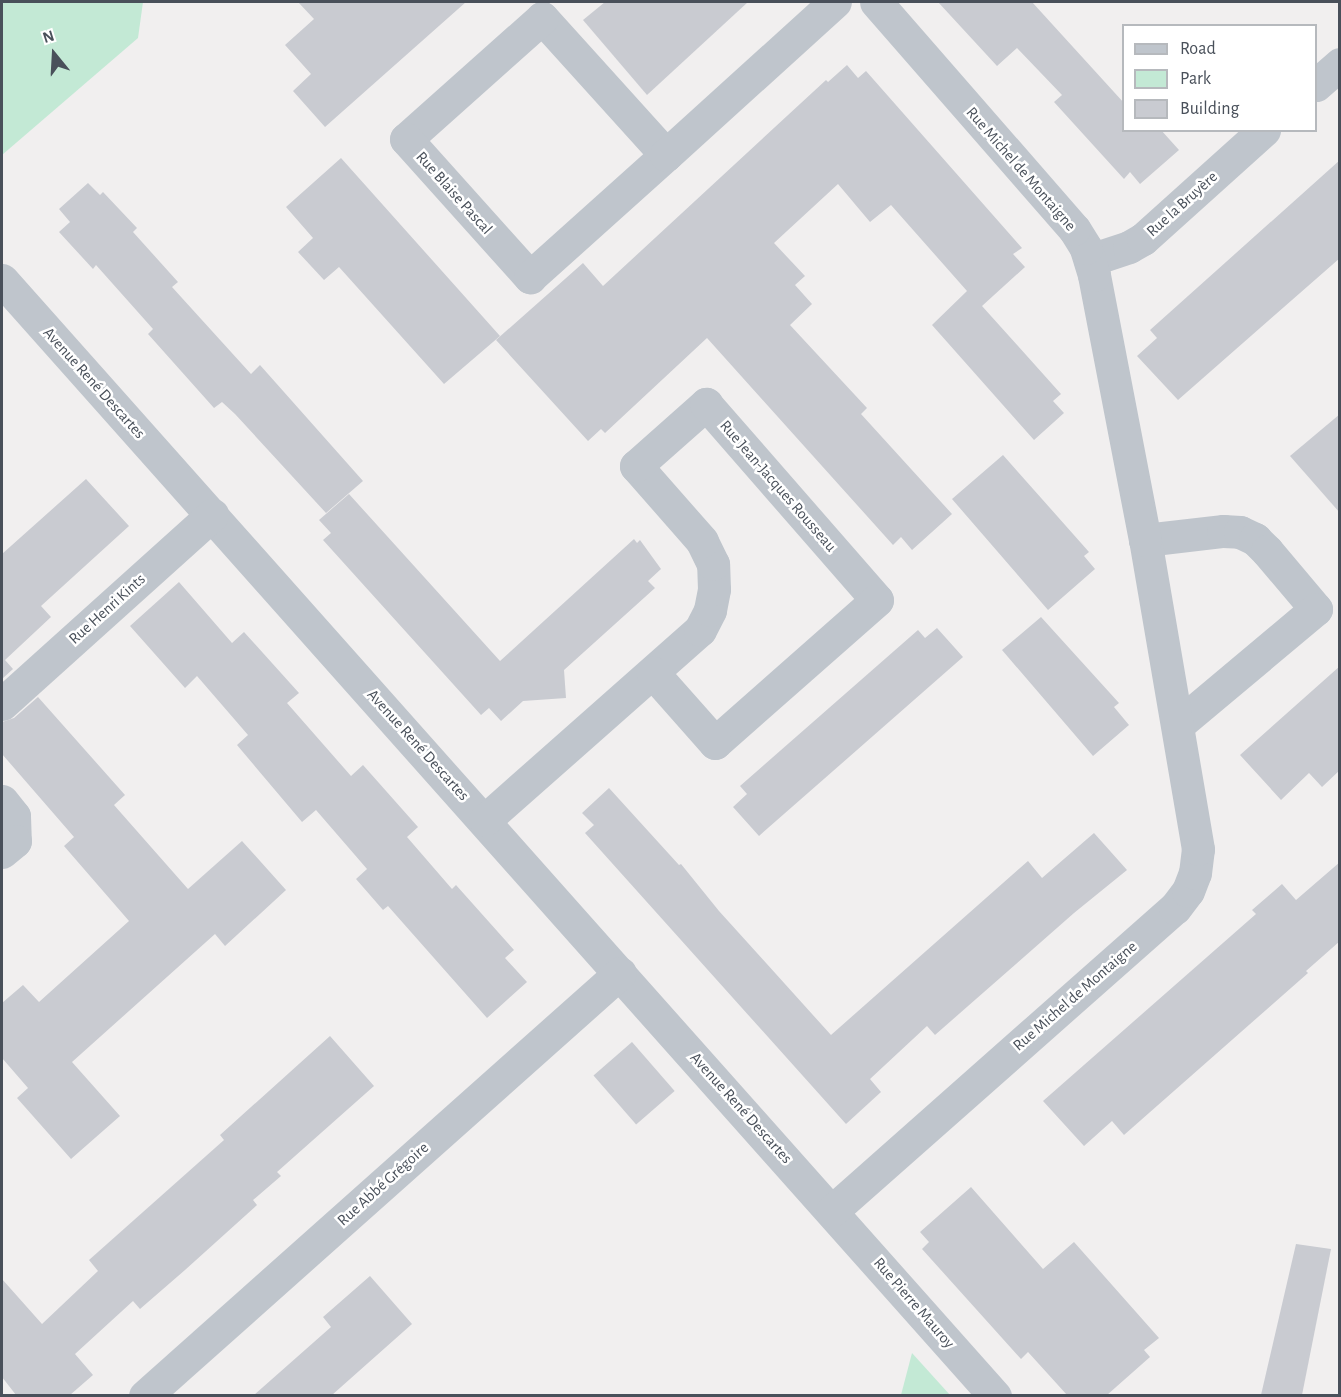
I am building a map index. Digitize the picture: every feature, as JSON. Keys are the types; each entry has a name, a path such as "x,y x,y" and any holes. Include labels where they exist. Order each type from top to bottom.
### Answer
{"street":[{"name":"Rue Blaise Pascal","path":"666,155 542,18 406,140 530,277 666,155 835,2"},
{"name":"Rue Michel de Montaigne","path":"832,1211 1175,908 1188,891 1195,873 1198,849 1178,725 1090,260 1074,229 876,2"},
{"path":"1317,84 1340,63"},
{"name":"Rue la Bruyère","path":"1090,260 1129,247 1143,239 1262,132"},
{"name":"Avenue René Descartes","path":"2,280 832,1211"},
{"name":"Rue Jean-Jacques Rousseau","path":"485,820 700,630 711,610 714,589 713,564 702,541 636,466 706,404 877,600 715,743 652,673"},
{"name":"Rue Henri Kints","path":"2,704 212,515"},
{"path":"1144,540 1222,531 1240,532 1255,539 1267,551 1316,609 1178,725"},
{"path":"2,801 14,816 15,841 2,852"},
{"name":"Rue Abbé Grégoire","path":"145,1395 621,973"},
{"name":"Rue Pierre Mauroy","path":"832,1211 995,1395"}],"green space":[{"path":"2,2 143,2 138,38 2,155"},
{"path":"912,1353 950,1395 901,1395"}],"building":[{"path":"298,2 466,2 325,127 293,91 311,74 285,45 314,19"},
{"path":"605,2 748,2 647,95 583,20"},
{"path":"938,2 1032,2 1122,101 1122,132 1163,132 1179,150 1140,184 1130,172 1124,179 1054,102 1062,95 1017,48 997,66"},
{"path":"847,65 858,78 866,71 1022,248 1013,254 1025,267 982,306 1061,394 1053,401 1064,413 1034,440 932,325 967,291 891,205 870,222 838,184 774,243 805,276 795,285 812,304 790,325 867,408 861,414 952,514 912,550 901,537 893,545 707,338 605,433 601,429 588,441 496,340 583,263 603,286 826,80 828,82"},
{"path":"341,158 500,336 444,384 339,267 324,280 298,252 313,238 286,207"},
{"path":"1340,160 1340,258 1178,400 1137,356 1157,338 1150,330"},
{"path":"88,183 100,195 103,192 137,228 133,232 178,282 172,287 251,374 260,365 363,481 326,513 235,414 222,402 214,408 148,334 153,329 96,265 93,269 59,232 70,222 59,209"},
{"path":"1340,414 1340,513 1290,456"},
{"path":"1003,455 1089,552 1084,556 1095,569 1048,610 952,499"},
{"path":"86,479 129,526 41,606 51,617 5,660 13,669 2,679 2,554"},
{"path":"349,494 500,661 634,539 637,543 640,540 661,569 648,581 655,588 564,670 566,698 523,701 501,721 489,708 481,715 323,540 331,533 319,520"},
{"path":"179,582 232,643 244,632 299,693 287,703 351,776 363,765 418,827 407,837 452,889 456,885 514,950 505,958 527,982 487,1018 388,906 383,910 356,879 367,869 316,810 302,822 237,745 248,735 197,676 185,688 130,626"},
{"path":"1041,617 1119,703 1114,707 1129,725 1093,756 1002,650"},
{"path":"937,628 963,657 759,836 733,807 747,794 740,786 918,630 925,638"},
{"path":"1340,666 1340,770 1322,787 1309,773 1281,800 1240,755"},
{"path":"38,697 125,795 114,805 188,889 242,841 286,890 225,946 215,934 72,1062 120,1116 71,1159 17,1098 28,1088 2,1058 2,1003 23,985 39,1002 129,921 64,846 74,837 2,754 2,722 14,718"},
{"path":"609,788 679,865 681,864 719,911 831,1035 1028,861 1042,878 1094,833 1127,870 1074,913 935,1035 927,1026 870,1079 881,1092 846,1124 585,833 594,825 582,813"},
{"path":"1340,862 1340,941 1306,971 1308,973 1124,1135 1112,1121 1084,1146 1043,1101 1256,914 1252,910 1282,884 1296,900"},
{"path":"330,1036 374,1086 277,1172 281,1176 253,1200 257,1205 185,1270 140,1309 133,1301 75,1354 93,1375 70,1395 16,1395 2,1377 2,1279 42,1324 98,1271 89,1260 224,1140 220,1135"},
{"path":"632,1042 675,1091 636,1125 594,1075"},
{"path":"971,1187 1043,1269 1074,1242 1159,1338 1144,1350 1150,1357 1107,1395 1067,1395 1028,1352 1021,1359 922,1249 929,1242 920,1232"},
{"path":"1296,1244 1331,1249 1302,1395 1261,1395"},
{"path":"370,1276 412,1324 332,1395 254,1395 331,1327 323,1317"}]}
